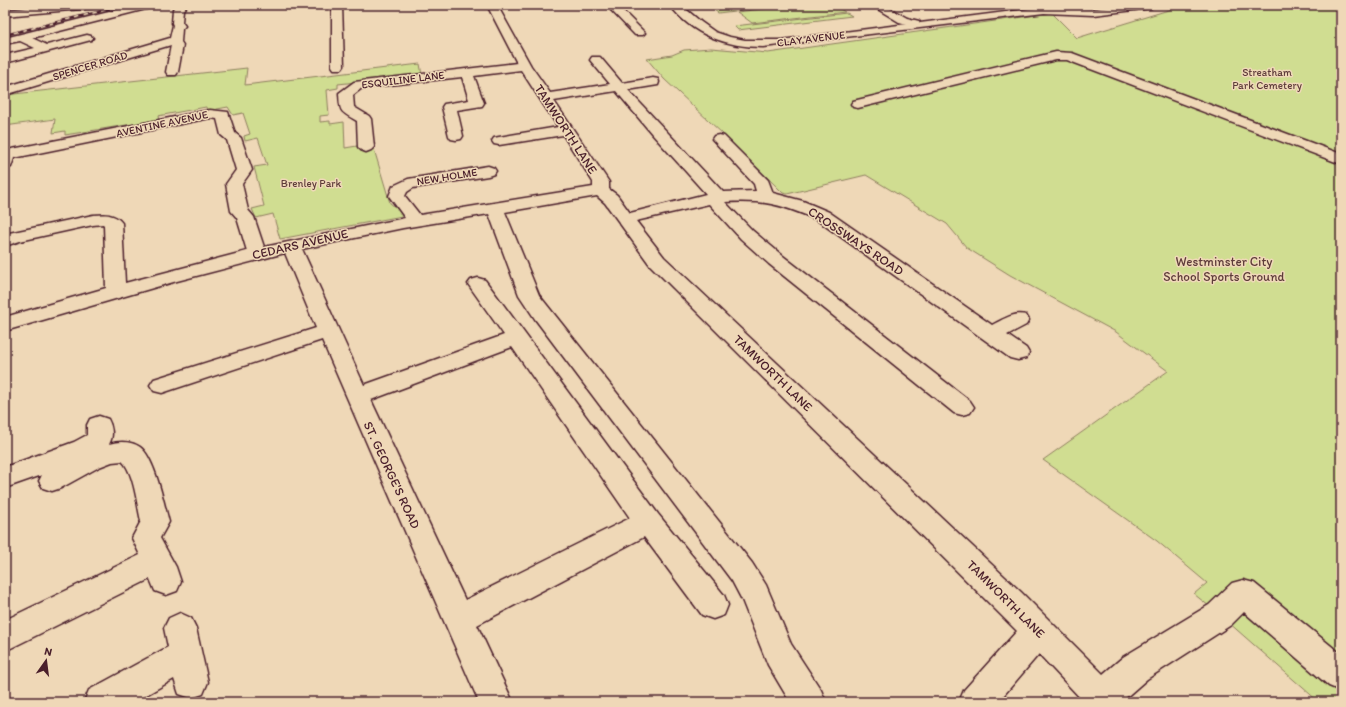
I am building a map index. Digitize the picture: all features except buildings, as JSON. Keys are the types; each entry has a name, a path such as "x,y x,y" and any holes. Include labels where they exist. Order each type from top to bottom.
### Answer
{"street":[{"path":"5,13 67,6 92,5"},
{"path":"5,41 150,5"},
{"path":"172,72 177,45 175,40 177,28 180,26 177,23 178,9 182,5"},
{"path":"337,5 338,66"},
{"name":"TAMWORTH LANE","path":"492,5 525,66 601,182 601,190 611,199 653,255 674,278 1038,631 1104,700"},
{"path":"611,5 639,33"},
{"name":"CLAY AVENUE","path":"675,5 707,32 727,40 771,44 818,35 917,22 963,20 1035,6 1085,12 1116,10 1151,5"},
{"path":"876,5 903,20 917,22"},
{"path":"890,5 917,22"},
{"path":"1104,5 1116,10"},
{"path":"21,37 46,49"},
{"path":"5,59 87,38"},
{"name":"SPENCER ROAD","path":"5,90 175,40"},
{"path":"858,104 1062,55 1073,57 1341,159"},
{"path":"596,60 747,235 776,260 962,407"},
{"name":"ESQUILINE LANE","path":"366,146 364,119 348,109 346,93 348,90 359,85 525,66"},
{"path":"456,136 449,107 477,103 467,73"},
{"path":"545,98 653,82"},
{"name":"AVENTINE AVENUE","path":"5,164 7,155 210,114 223,115 228,135 234,138 244,170 234,184 240,211 245,217 257,254"},
{"path":"499,141 566,130"},
{"path":"1264,144 1283,137"},
{"path":"719,139 762,183 765,196"},
{"name":"NEW HOLME","path":"416,221 397,196 398,192 402,188 414,183 488,171"},
{"name":"CEDARS AVENUE","path":"5,324 116,292 291,246 364,230 601,190"},
{"name":"CROSSWAYS ROAD","path":"625,219 715,198 744,195 765,196 796,203 823,216 1018,353"},
{"path":"495,208 529,295 613,408 742,572 755,595 779,654 809,702"},
{"path":"5,241 15,237 86,221 100,219 110,221 113,224 116,292"},
{"name":"ST. GEORGE'S ROAD","path":"291,246 357,396 496,702"},
{"path":"478,284 648,522 713,605"},
{"path":"991,334 1019,320"},
{"path":"162,385 328,331"},
{"path":"357,396 517,338"},
{"path":"5,478 83,449 99,440 99,425"},
{"path":"5,636 162,571 146,538 155,522 143,472 136,459 130,453 120,452 98,457 52,480"},
{"path":"459,619 648,522"},
{"path":"1104,700 1136,668 1220,615 1243,593 1341,675"},
{"path":"976,702 1038,631"},
{"path":"101,702 185,655"}],"green space":[{"path":"766,5 768,7 718,13 714,10"},
{"path":"797,5 834,5 845,12 752,23 737,12"},
{"name":"Westminster City School Sports Ground","path":"1185,5 1341,5 1341,702 1319,702 1194,594 1207,583 1157,541 1043,460 1168,371 1116,332 1010,275 967,248 947,224 866,175 787,194 783,193 664,79 647,59 672,55 684,50 711,48 768,53 1052,13 1077,38"},
{"path":"847,13 852,16 738,30 734,26"},
{"name":"Brenley Park","path":"420,64 422,75 338,84 338,88 327,90 329,115 320,116 320,122 330,121 330,124 344,122 345,148 357,146 358,149 373,146 390,203 401,212 402,216 280,239 273,214 256,218 252,209 264,206 254,167 267,165 258,138 245,141 244,136 250,134 243,113 233,115 228,107 207,111 206,107 158,116 159,121 140,127 139,123 65,135 65,131 53,133 55,119 5,126 5,95 247,68 245,85"}],"railway":[{"path":"5,35 126,5"}],"park label":[{"name":"Streatham Park Cemetery","path":"1267,78"}]}
